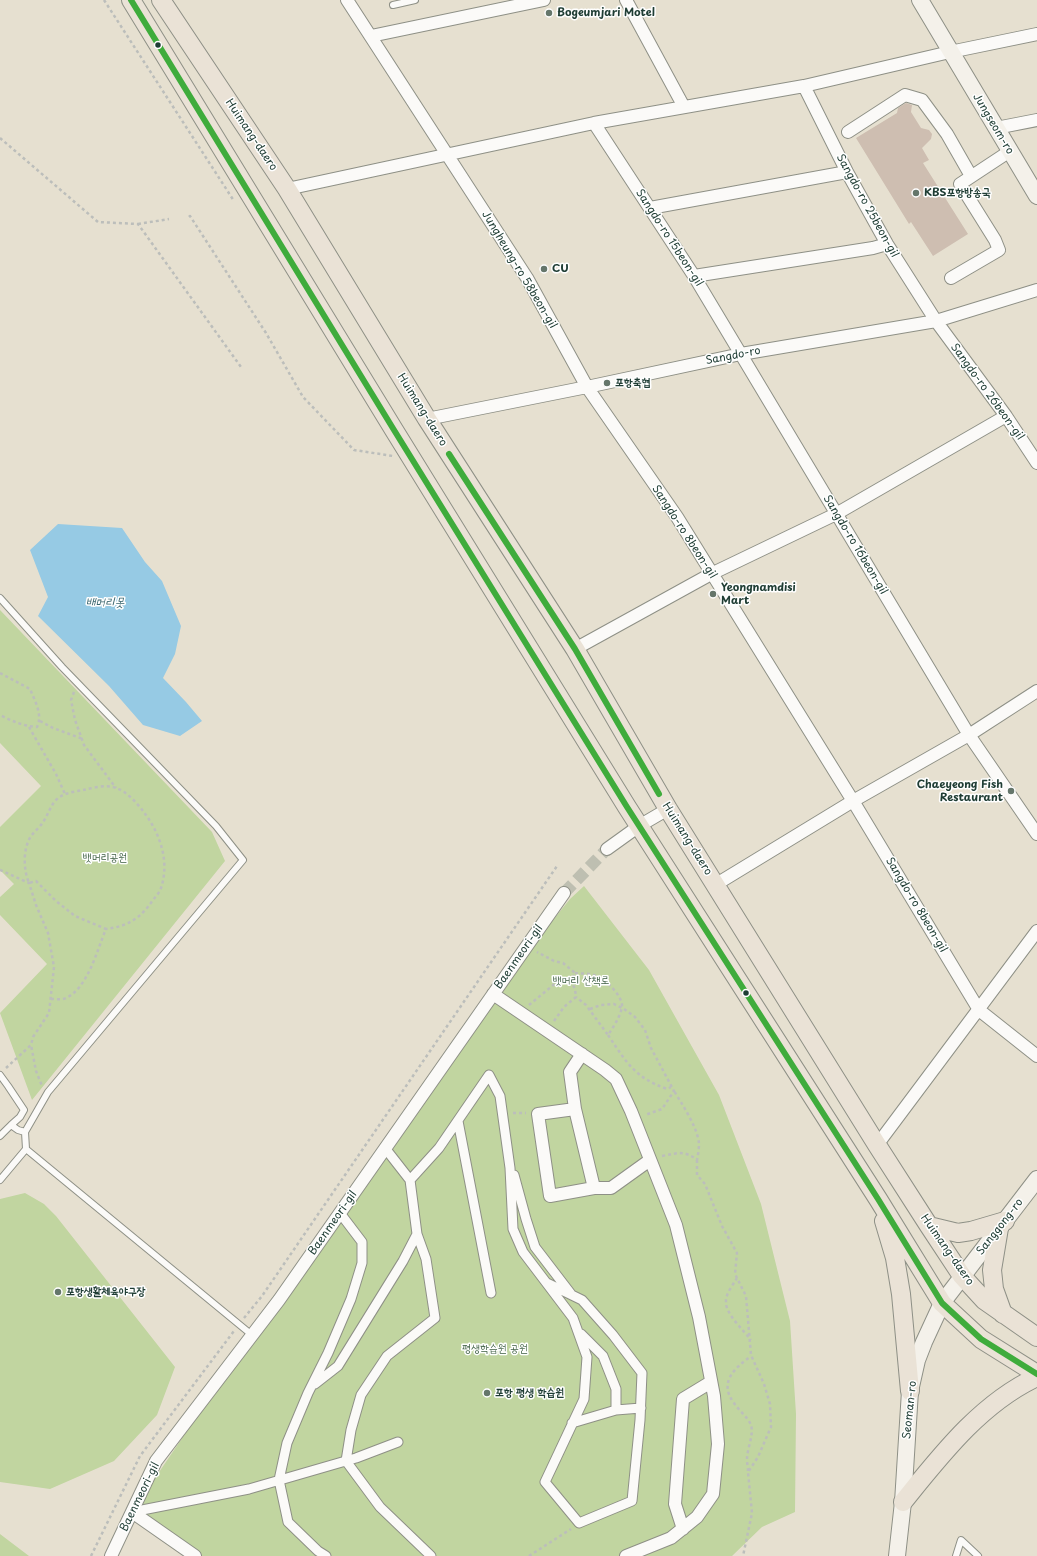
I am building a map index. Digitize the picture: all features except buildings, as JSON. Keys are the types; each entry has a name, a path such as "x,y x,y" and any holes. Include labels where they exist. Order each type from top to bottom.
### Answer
{"main road":[{"path":"131,0 411,459 639,826 878,1199 942,1303 981,1339 1037,1376 1004,1395 977,1419 948,1447 903,1502"},
{"name":"Huimang-daero","path":"161,0 287,189 427,419 575,649 668,809 929,1226 962,1276 984,1300 1037,1337"},
{"name":"Jungseom-ro","path":"920,0 1037,196"},
{"name":"Sanggong-ro","path":"962,1276 1037,1179"},
{"path":"878,1199 895,1258 900,1287 910,1391"},
{"path":"929,1226 958,1233 1002,1224 992,1270 994,1289 1003,1314"},
{"name":"Seoman-ro","path":"897,1556 903,1502 910,1391 917,1360 942,1303 962,1276"}],"street":[{"name":"Jungheung-ro 58beon-gil","path":"347,0 527,278 587,388"},
{"path":"371,36 544,0"},
{"path":"626,0 684,107"},
{"path":"287,189 594,123 804,86 950,52 1037,34"},
{"name":"Sangdo-ro 25beon-gil","path":"804,86 846,172 887,244 936,322"},
{"path":"848,132 905,95 922,100 947,134 971,176"},
{"path":"996,128 1037,120"},
{"name":"Sangdo-ro 15beon-gil","path":"594,123 694,276 741,354"},
{"path":"950,278 999,250 995,240 960,184 1010,151"},
{"path":"650,208 846,172"},
{"path":"694,276 873,248 887,244"},
{"name":"Sangdo-ro","path":"427,419 587,388 741,354 936,322 1037,290"},
{"name":"Sangdo-ro 26beon-gil","path":"936,322 1006,416 1037,463"},
{"name":"Sangdo-ro 16beon-gil","path":"741,354 969,735 1037,834"},
{"name":"Sangdo-ro 8beon-gil","path":"587,388 676,517 853,801 979,1010 1037,1056"},
{"path":"575,649 711,574 836,514 1006,416"},
{"path":"853,801 969,735 1037,691"},
{"name":"Huimang-daero","path":"715,885 853,801"},
{"path":"607,849 639,826 668,809"},
{"name":"Baenmeori-gil","path":"111,1556 156,1461 279,1300 564,893"},
{"path":"877,1145 1037,931"},
{"path":"493,994 582,1054 616,1079 634,1118 676,1225 699,1317 711,1382 718,1444 713,1494 698,1517 671,1538 626,1556"},
{"path":"582,1054 570,1072 575,1109 594,1188"},
{"path":"410,1180 439,1148 489,1075 500,1096 510,1168 513,1229 523,1252 573,1318 587,1357 584,1399 546,1482 579,1523 632,1501 641,1408 642,1373 614,1335 582,1300 547,1283"},
{"path":"575,1109 538,1114 550,1196 594,1188 611,1188 650,1160"},
{"path":"458,1121 492,1293"},
{"path":"386,1148 410,1180 417,1234 426,1259 436,1318 386,1356 360,1395 351,1430 346,1461 380,1507 431,1556"},
{"path":"510,1168 512,1170 535,1247 572,1295"},
{"path":"326,1556 318,1551 288,1522 279,1480 287,1442 351,1299 362,1263 362,1242 340,1213"},
{"path":"312,1386 338,1366 403,1261 417,1234"},
{"path":"578,1332 603,1356 616,1389 616,1410"},
{"path":"683,1529 675,1504 683,1398 711,1382"},
{"path":"572,1423 616,1410 641,1408"},
{"path":"132,1512 249,1489 346,1461 398,1442"},
{"path":"132,1512 195,1556"}],"lane":[{"path":"393,5 415,0"},
{"path":"0,598 77,682 216,826 243,860 45,1096 25,1132 26,1150 0,1180"},
{"path":"0,1076 24,1110 20,1117 0,1136"},
{"path":"11,1125 18,1130 25,1132"},
{"path":"26,1150 252,1335"},
{"path":"956,1556 961,1540 978,1556"}],"path":[{"path":"0,138 98,222 138,224 169,220"},
{"path":"189,217 190,216 266,333 303,396 354,450 411,459"},
{"path":"138,224 241,367"},
{"path":"0,673 30,689 40,721 37,727 29,726 19,724 0,715"},
{"path":"0,870 29,883 36,881 56,901 75,916 106,929 121,927 139,917 148,908 161,889 164,874 164,853 152,823 139,806 116,788 84,745 83,739 74,720 71,700 77,682"},
{"path":"40,721 53,728 83,739"},
{"path":"29,726 56,774 65,794"},
{"path":"45,1096 36,1071 31,1045 33,1037 49,1013 54,967 48,933 26,877 25,852 31,836 43,822 56,800 65,794 102,786 116,788"},
{"path":"262,1296 557,866"},
{"path":"51,999 65,999 78,991 84,981 106,929"},
{"path":"526,947 554,961 563,963 574,973 594,975 609,985 620,998 621,1008 616,1022 608,1035"},
{"path":"571,981 574,973"},
{"path":"551,1033 554,1019 576,997 576,988 571,981"},
{"path":"522,1013 536,998 557,982 571,981"},
{"path":"576,997 590,1009 626,1061 642,1077 651,1083 667,1089 671,1087"},
{"path":"590,1009 601,1004 614,1004 635,1018 645,1030 651,1048 671,1087 689,1117 699,1144 697,1175 705,1184 722,1226 737,1253 735,1274 746,1296 752,1355 764,1384 770,1404 771,1427 758,1457 748,1472"},
{"path":"5,1069 31,1045"},
{"path":"634,1118 662,1109 674,1091"},
{"path":"502,1113 538,1114"},
{"path":"650,1160 678,1153 690,1154 697,1160"},
{"path":"737,1278 728,1291 725,1304 731,1316 751,1340"},
{"path":"743,1556 752,1513 747,1459 751,1426 742,1412 734,1404 729,1394 728,1385 729,1377 737,1367 752,1355"},
{"path":"529,1556 547,1546 579,1523"}],"green space":[{"name":"뱃머리공원","path":"0,610 212,832 225,861 32,1100 0,1013 47,964 0,915 0,897 14,884 0,870 0,827 41,786 0,743"},
{"name":"평생학습원 공원","path":"584,886 649,970 719,1095 761,1204 790,1321 796,1414 795,1512 762,1527 732,1556 195,1556 132,1512 252,1335 493,994 570,899"},
{"name":"포항생활체육야구장","path":"25,1193 44,1204 56,1216 175,1367 157,1415 114,1461 50,1489 0,1482 0,1199"},
{"path":"0,1534 29,1556 0,1556"}],"water":[{"name":"배머리못","path":"58,524 122,528 145,562 162,581 181,626 175,654 163,678 202,721 180,736 143,725 109,686 38,616 48,597 30,550"}],"tunnel":[{"path":"564,893 607,849"}],"transit line":[{"path":"131,0 627,807 878,1199 942,1303 981,1339 1037,1374"},
{"path":"449,454 575,649 659,794"}],"place":[{"name":"Bogeumjari Motel","path":"549,13"},
{"name":"KBS포항방송국","path":"916,193"},
{"name":"CU","path":"544,269"},
{"name":"포항축협","path":"607,383"},
{"name":"Yeongnamdisi Mart","path":"713,594"},
{"name":"Chaeyeong Fish Restaurant","path":"1011,791"},
{"name":"포항생활체육야구장","path":"58,1292"},
{"name":"포항 평생 학습원","path":"487,1393"}],"park label":[{"name":"뱃머리 산책로","path":"581,981"}]}
